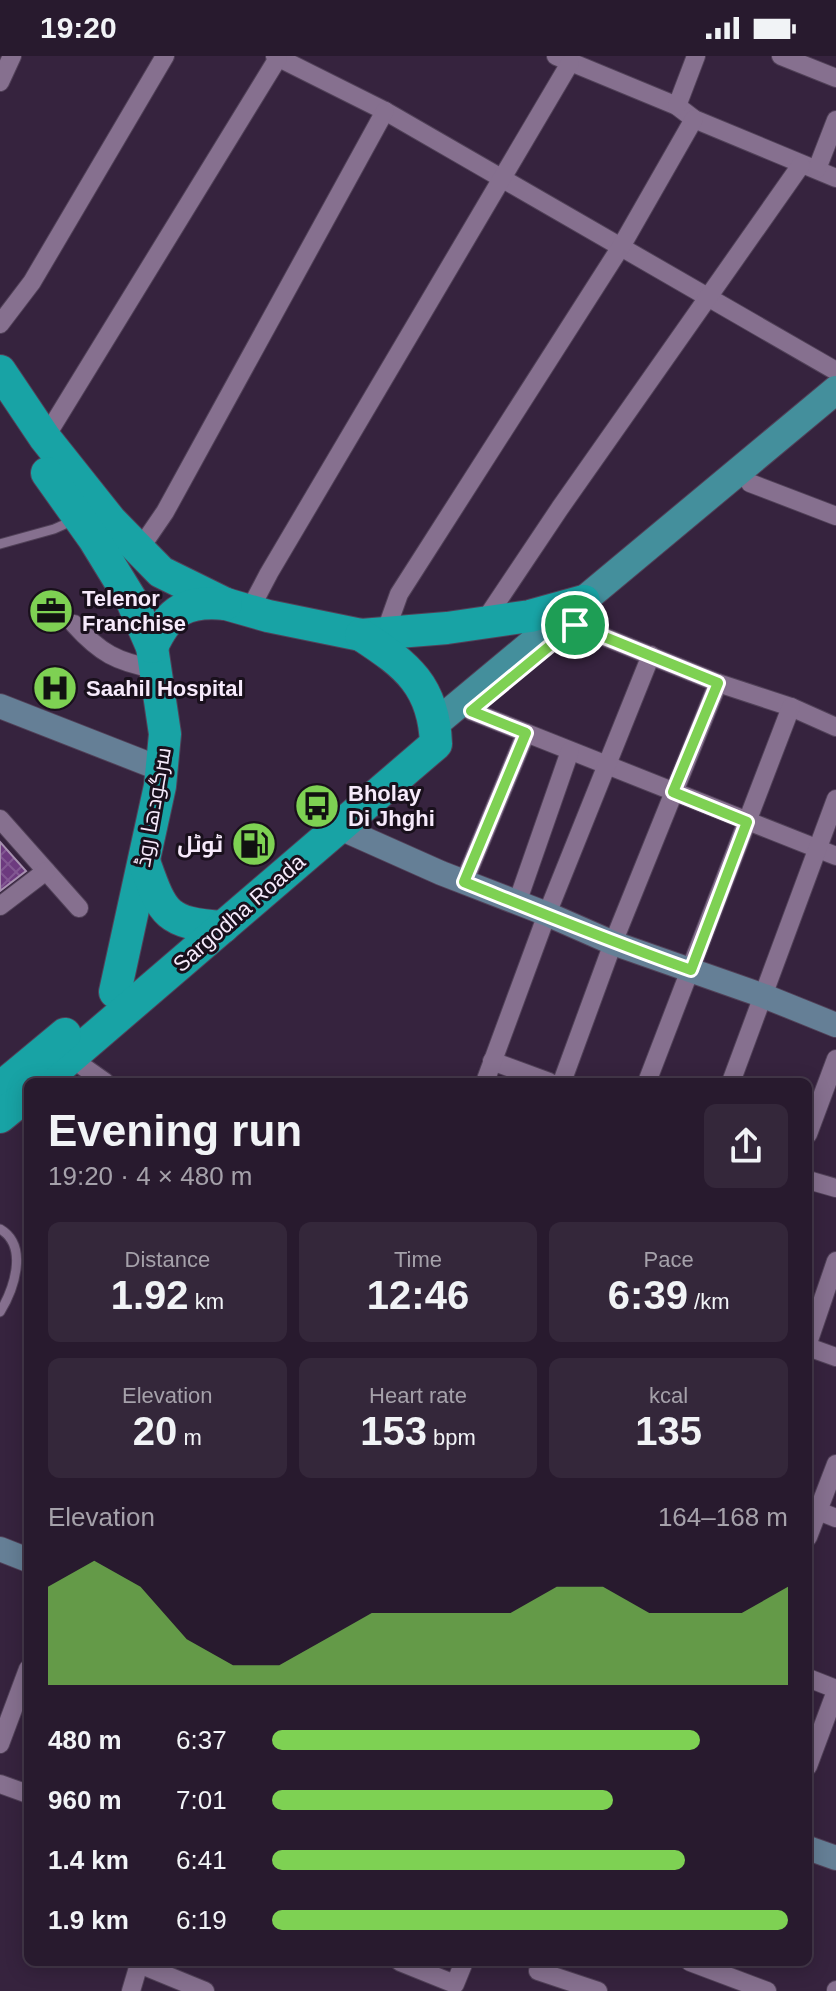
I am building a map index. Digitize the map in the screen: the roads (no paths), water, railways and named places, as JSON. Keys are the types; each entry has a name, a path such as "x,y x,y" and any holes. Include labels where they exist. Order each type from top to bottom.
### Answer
{"highway":[{"path":"0,371 45,438 95,526"},
{"path":"0,404 95,526 139,550 161,572 238,608"},
{"name":"سرگودھا روڈ","path":"95,526 132,601 154,658 165,734 160,786 145,864 115,992"},
{"path":"154,658 162,625 180,609 202,602 373,634 580,613"},
{"path":"145,864 163,907 177,920 208,926 436,734 430,701 421,686 373,634"},
{"name":"Sargodha Roada","path":"0,1088 115,992 340,828 436,734"},
{"name":"Sargodha Roada","path":"47,1078 208,926"},
{"path":"0,1117 24,1097"}],"main road":[{"path":"436,734 471,711 836,390"},
{"path":"436,734 580,613 836,413"}],"street":[{"path":"0,82 12,56"},
{"path":"0,324 32,282 165,56"},
{"path":"677,106 696,56"},
{"path":"781,56 836,78"},
{"path":"45,438 276,57 385,111 501,176 836,371"},
{"path":"238,608 269,573 501,176 563,59 677,106 694,119 836,178"},
{"path":"139,550 165,512 385,111"},
{"path":"373,634 622,245 694,119"},
{"path":"483,623 560,508 710,297 809,167 836,120"},
{"path":"750,483 836,516"},
{"path":"580,613 651,655 836,727"},
{"path":"74,624 91,644 108,656 127,664 154,658"},
{"path":"486,1078 547,914 651,655"},
{"path":"563,1078 613,943 718,683"},
{"path":"0,706 161,769"},
{"path":"649,1078 791,707"},
{"path":"471,711 828,852"},
{"path":"464,882 526,733"},
{"path":"517,903 570,751"},
{"path":"733,1078 764,996 828,852 836,799"},
{"path":"0,819 79,908"},
{"path":"340,828 613,943 836,1025"},
{"path":"0,906 46,871"},
{"path":"71,1058 99,1078"},
{"path":"812,1123 836,1059"},
{"path":"492,1061 538,1078"},
{"path":"812,1181 836,1188"},
{"path":"812,1333 836,1261"},
{"path":"812,1347 836,1357"},
{"path":"821,1512 836,1464"},
{"path":"0,1549 24,1558"},
{"path":"0,1744 24,1680"},
{"path":"812,1680 836,1690 812,1755"},
{"path":"0,1784 24,1793"},
{"path":"812,1849 836,1858"},
{"path":"131,1991 137,1966"},
{"path":"145,1966 205,1991"},
{"path":"410,1966 455,1984 462,1966"},
{"path":"701,1966 767,1991"},
{"path":"538,1971 590,1989"}],"lane":[{"path":"0,544 54,529 95,526"},
{"path":"0,1229 9,1234 16,1252 16,1271 9,1297 0,1312"}],"place":[{"name":"Telenor Franchise","path":"51,611"},
{"name":"Saahil Hospital","path":"55,688"},
{"name":"Bholay Di Jhghi","path":"317,806"},
{"name":"ٹوٹل","path":"254,844"}]}
